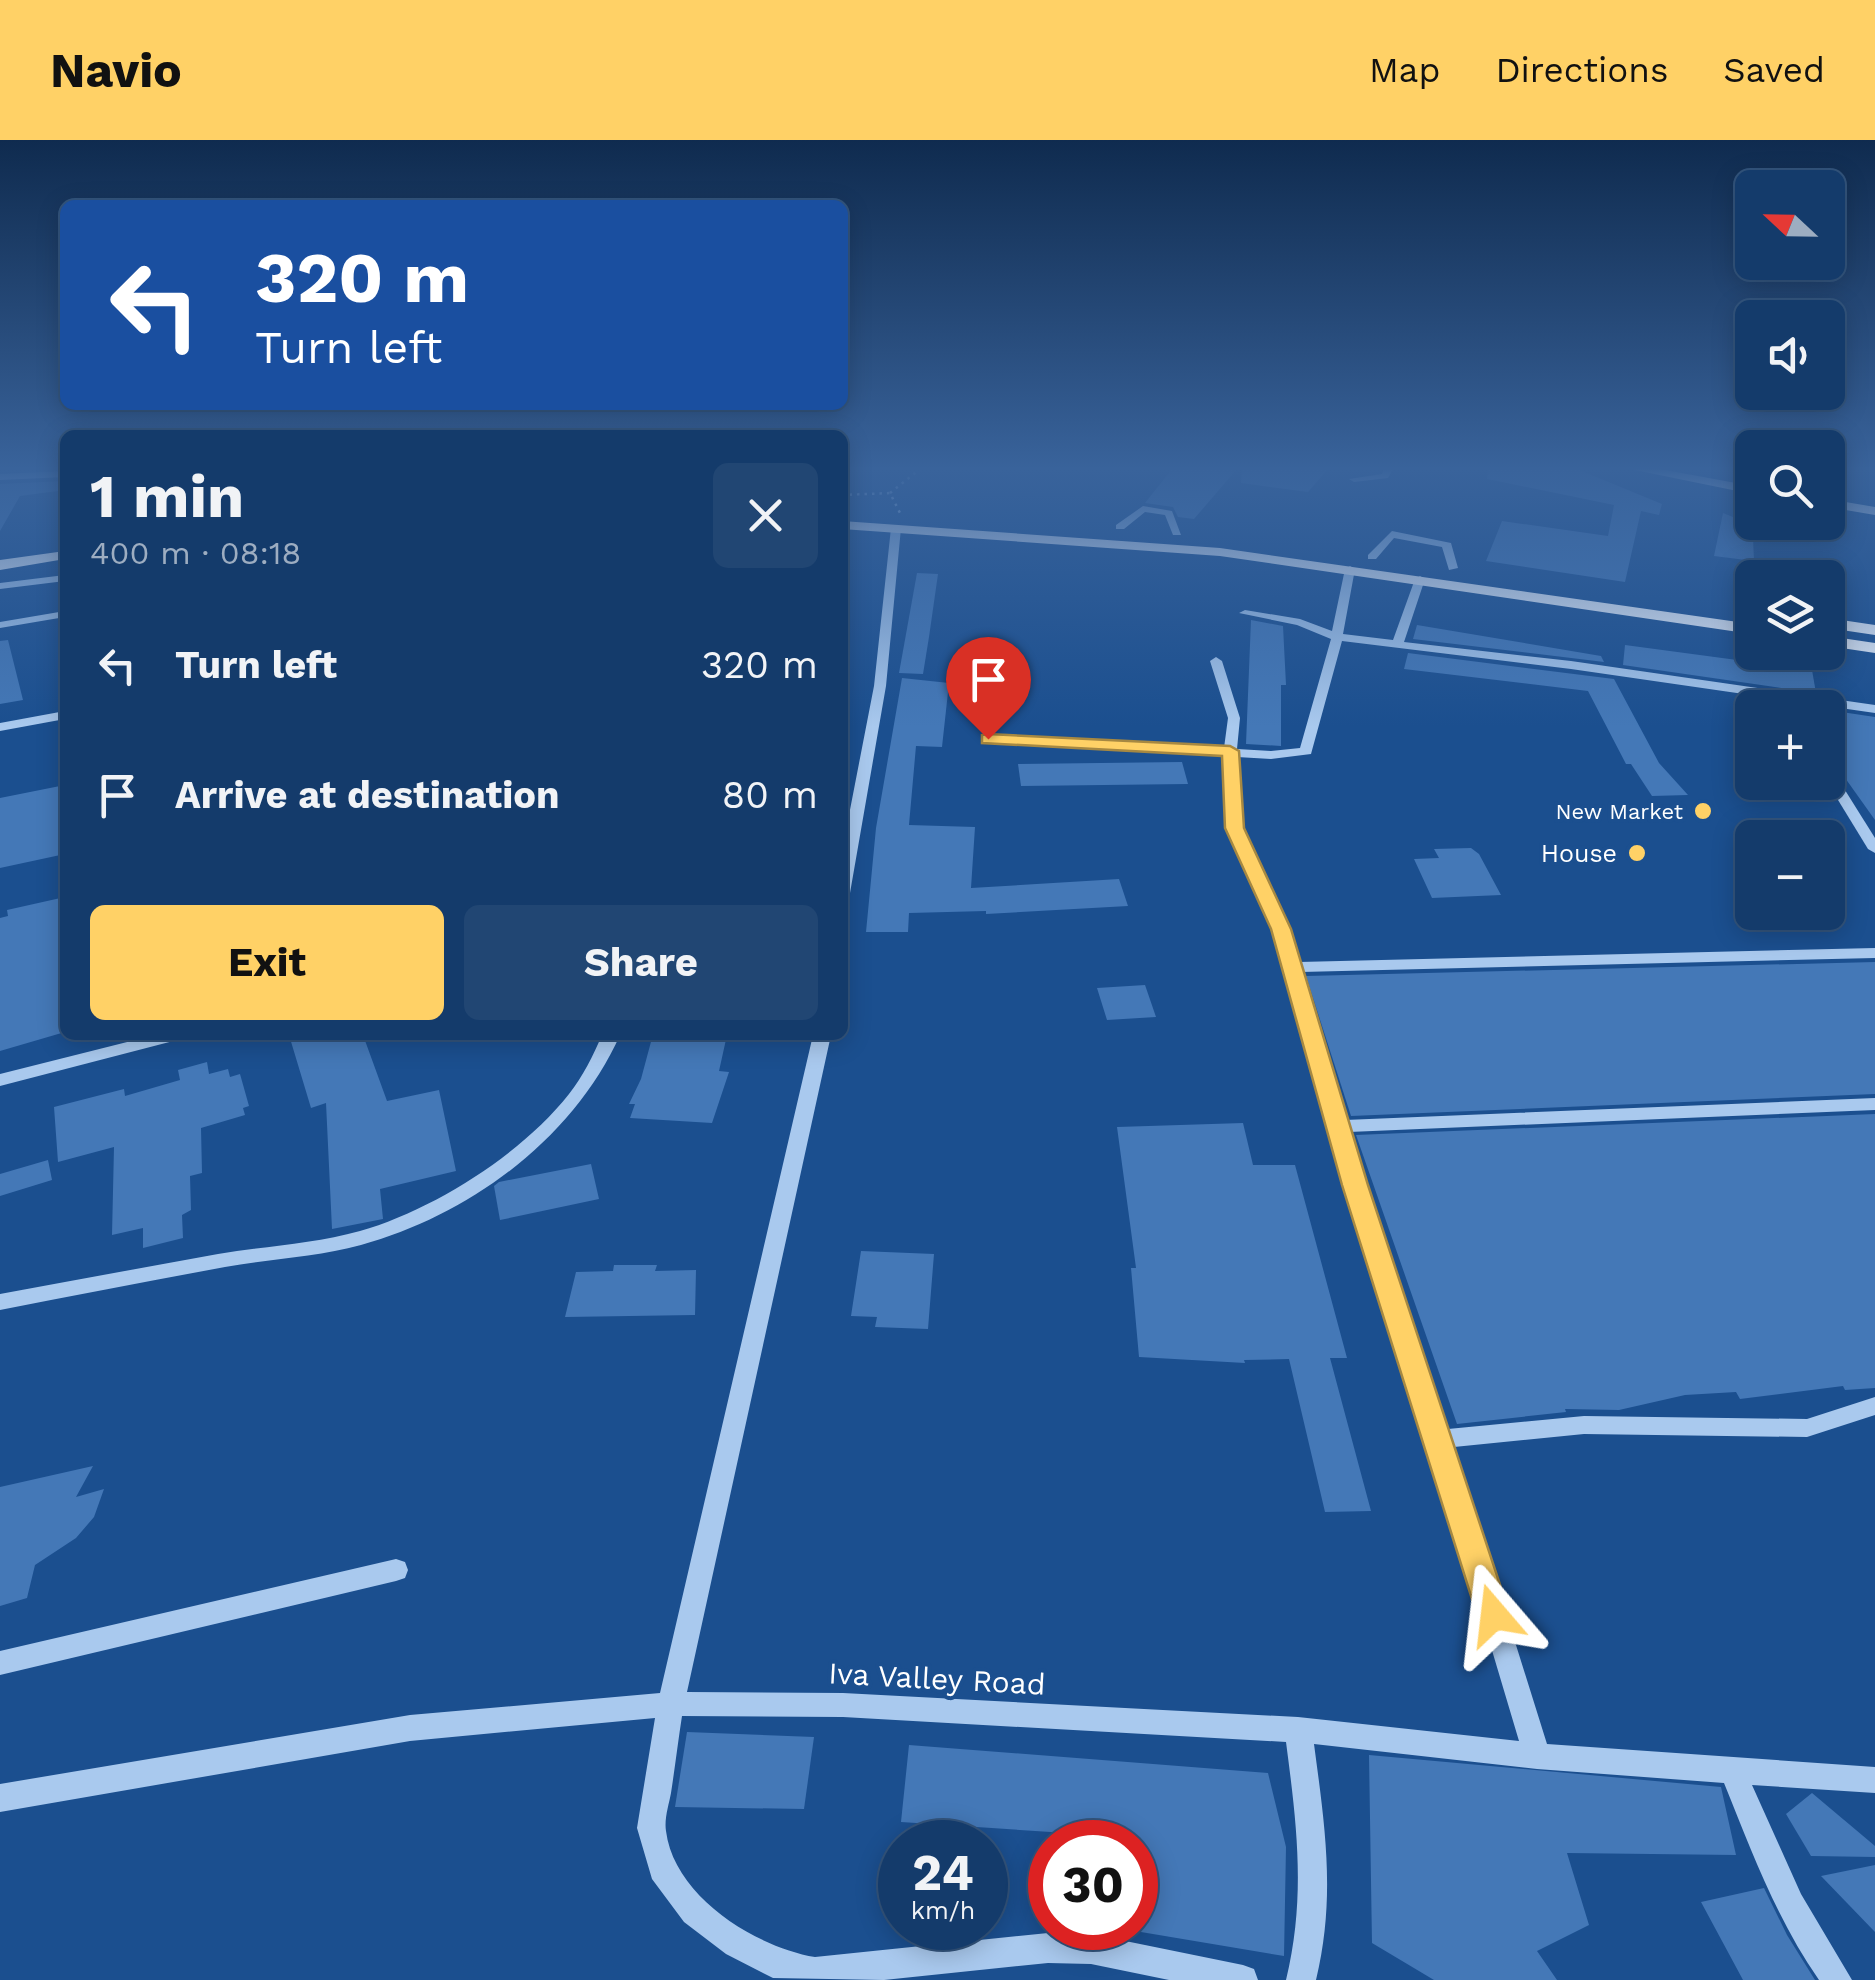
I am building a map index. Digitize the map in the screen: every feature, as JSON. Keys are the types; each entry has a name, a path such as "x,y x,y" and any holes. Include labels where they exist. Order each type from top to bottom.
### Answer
{"main road":[{"path":"1278,555 1735,626"},
{"path":"1362,555 1735,609"},
{"path":"0,565 60,556"},
{"path":"0,578 60,570"},
{"path":"1845,626 1875,630"},
{"path":"1845,643 1875,648"}],"street":[{"path":"848,860 880,686 894,555"},
{"path":"1449,555 1453,568"},
{"path":"988,739 1270,755 1306,751 1338,636 1350,568"},
{"path":"0,586 60,579"},
{"path":"1398,642 1420,579"},
{"path":"1245,613 1300,622 1338,636 1735,694"},
{"path":"0,625 60,615"},
{"path":"1216,661 1234,718 1230,751 1234,828 1281,929 1338,1126 1440,1438 1537,1756"},
{"path":"1845,707 1875,710"},
{"path":"0,727 60,717"},
{"path":"1844,800 1875,849"},
{"path":"1289,967 1875,953"},
{"path":"0,1080 155,1040"},
{"path":"0,1302 371,1234 418,1214 487,1176 565,1113 602,1061 608,1040"},
{"path":"821,1040 671,1704 650,1828 662,1869 694,1912 737,1943 784,1966 815,1972 1048,1948 1091,1949 1243,1980"},
{"path":"1338,1126 1875,1104"},
{"path":"1440,1438 1584,1426 1807,1428 1875,1406"},
{"path":"0,1663 396,1570"},
{"name":"Iva Valley Road","path":"0,1798 410,1728 671,1704 843,1706 1298,1730 1537,1756 1875,1780"},
{"path":"1298,1730 1318,1880 1316,1917 1302,1980"},
{"path":"1732,1769 1784,1894 1813,1949 1837,1980"}],"building":[{"path":"1488,555 1631,555 1625,582 1486,561"},
{"path":"1754,555 1754,560 1714,556"},
{"path":"917,573 938,574 923,674 899,673"},
{"path":"1251,620 1283,626 1286,685 1281,685 1281,746 1246,744"},
{"path":"1417,625 1601,656 1604,662 1413,639"},
{"path":"8,640 23,700 0,704 0,641"},
{"path":"1625,645 1735,660 1735,670 1812,670 1815,690 1795,690 1623,665"},
{"path":"1408,653 1614,679 1659,763 1688,795 1652,796 1631,764 1626,764 1588,691 1404,669"},
{"path":"902,678 949,683 942,747 916,746 909,825 975,827 971,888 1119,879 1128,906 986,914 909,913 908,932 866,932 876,828"},
{"path":"1845,713 1875,717 1875,820 1845,778"},
{"path":"1182,762 1188,784 1021,786 1018,764"},
{"path":"60,786 60,855 0,868 0,798"},
{"path":"1471,848 1479,854 1501,895 1432,898 1414,859 1439,858 1434,849"},
{"path":"60,898 60,1033 0,1051 0,918 8,916 7,910"},
{"path":"1875,962 1875,1094 1351,1116 1306,976"},
{"path":"1145,985 1156,1017 1107,1020 1097,988"},
{"path":"291,1040 365,1040 387,1101 439,1090 456,1171 380,1189 383,1219 332,1229 326,1103 311,1108"},
{"path":"651,1040 726,1040 719,1071 729,1072 712,1123 630,1118 635,1104 629,1104 641,1079"},
{"path":"207,1062 209,1074 228,1069 230,1077 240,1074 249,1106 243,1108 245,1115 201,1128 202,1173 190,1176 191,1210 182,1215 183,1238 143,1248 143,1228 112,1235 114,1147 58,1162 54,1107 124,1089 125,1096 180,1080 178,1070"},
{"path":"1875,1114 1875,1388 1845,1390 1843,1386 1740,1399 1736,1392 1685,1395 1619,1410 1565,1409 1566,1412 1457,1424 1356,1135"},
{"path":"1243,1123 1253,1165 1295,1165 1347,1358 1330,1358 1371,1511 1325,1512 1289,1359 1244,1360 1245,1363 1139,1357 1131,1268 1136,1268 1117,1127"},
{"path":"48,1160 52,1180 0,1196 0,1174"},
{"path":"591,1164 599,1199 500,1220 494,1186 499,1182"},
{"path":"861,1251 934,1254 928,1329 875,1327 877,1317 851,1316"},
{"path":"614,1265 657,1265 655,1271 696,1270 695,1315 565,1317 576,1272 613,1271"},
{"path":"93,1466 76,1497 104,1489 94,1517 76,1538 35,1565 27,1598 0,1606 0,1487"},
{"path":"687,1732 814,1737 804,1809 675,1807"},
{"path":"909,1745 1268,1773 1286,1847 1284,1956 1158,1935 1158,1820 1028,1820 1028,1830 1008,1829 1008,1820 901,1820"},
{"path":"1369,1755 1721,1787 1736,1855 1567,1853 1589,1925 1537,1951 1557,1980 1434,1980 1372,1943"},
{"path":"1812,1793 1875,1846 1875,1857 1811,1856 1786,1814"},
{"path":"1875,1865 1875,1932 1821,1876"},
{"path":"1764,1888 1815,1980 1743,1980 1701,1902"}],"place":[{"name":"New Market","path":"1703,811"},
{"name":"House","path":"1637,853"}],"route":[{"path":"988,739 1230,751 1234,828 1281,929 1355,1185 1440,1438 1494,1615"}]}
